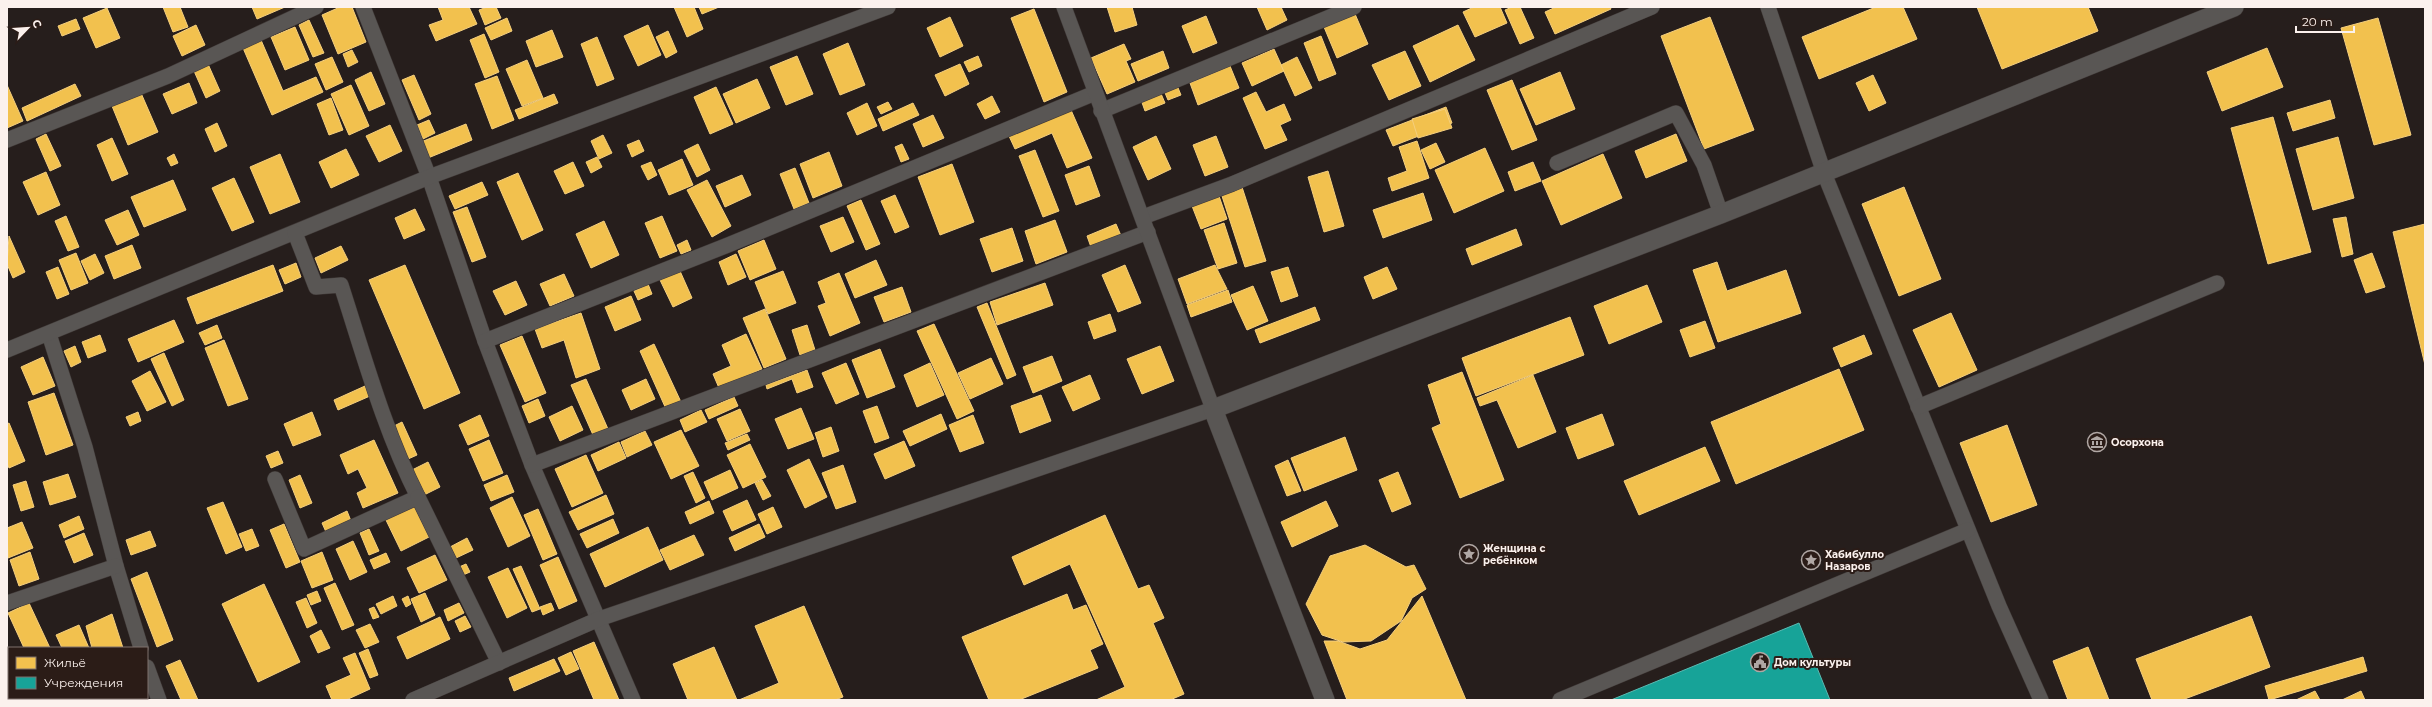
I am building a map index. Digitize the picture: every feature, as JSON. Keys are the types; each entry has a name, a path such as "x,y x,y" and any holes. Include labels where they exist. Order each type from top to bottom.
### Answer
{"street":[{"path":"7,140 168,76 316,7"},
{"path":"363,7 429,177 485,341 532,465 633,700"},
{"path":"7,350 429,177 888,7"},
{"path":"1064,7 1101,111 1143,217 1213,409 1325,700"},
{"path":"1101,111 1354,7"},
{"path":"1143,217 1232,184 1652,7"},
{"path":"1768,7 1824,173 1968,530 2041,700"},
{"path":"413,700 599,619 1213,409 1721,214 2234,7"},
{"path":"485,341 728,245 1095,93"},
{"path":"1557,163 1676,113 1704,165 1721,214"},
{"path":"532,465 1148,232"},
{"path":"295,233 316,287 341,285 375,390 407,475 499,662"},
{"path":"1918,407 2217,283"},
{"path":"49,334 85,447 116,566 141,647"},
{"path":"275,479 304,550 418,497"},
{"path":"1560,700 1968,530"},
{"path":"7,603 116,566"},
{"path":"148,670 159,700"}],"building: Жильё":[{"path":"163,7 180,7 188,27 173,32"},
{"path":"252,7 285,7 257,19"},
{"path":"340,7 352,7 366,42 338,54 322,15"},
{"path":"438,7 469,7 477,24 436,41 429,25 443,20"},
{"path":"487,7 496,7 501,18 485,25 479,10"},
{"path":"674,7 694,7 703,29 687,37"},
{"path":"699,7 719,7 702,14"},
{"path":"1107,7 1132,7 1137,25 1115,32"},
{"path":"1257,7 1281,7 1287,20 1267,30"},
{"path":"1474,7 1500,7 1507,23 1475,37 1463,12"},
{"path":"1512,7 1520,7 1534,38 1520,44 1505,10"},
{"path":"1556,7 1610,7 1611,9 1555,34 1545,12"},
{"path":"1876,7 1903,7 1917,39 1819,79 1802,37"},
{"path":"1977,7 2088,7 2098,31 2002,69"},
{"path":"107,8 120,38 96,48 83,18"},
{"path":"1034,9 1067,92 1044,102 1011,18"},
{"path":"1355,14 1368,44 1337,58 1324,27"},
{"path":"1206,16 1217,43 1193,53 1182,26"},
{"path":"950,17 963,46 940,57 927,28"},
{"path":"1710,17 1754,130 1704,149 1661,36"},
{"path":"507,18 512,31 491,40 485,28"},
{"path":"2378,18 2411,135 2374,145 2341,28"},
{"path":"76,19 80,29 62,36 58,26"},
{"path":"309,20 324,53 313,57 299,25"},
{"path":"196,25 205,45 182,56 173,36"},
{"path":"648,25 661,55 638,66 624,36"},
{"path":"1458,25 1475,60 1430,82 1413,46"},
{"path":"295,27 309,60 285,70 271,37"},
{"path":"552,30 563,57 536,67 526,41"},
{"path":"668,31 677,52 666,58 656,37"},
{"path":"484,34 499,72 485,78 470,40"},
{"path":"1321,36 1336,74 1319,81 1304,43"},
{"path":"597,37 614,79 597,86 581,44"},
{"path":"261,40 283,91 316,77 323,92 272,115 243,48"},
{"path":"848,43 865,85 840,95 823,54"},
{"path":"1124,44 1131,59 1126,61 1135,82 1107,94 1091,58"},
{"path":"2267,48 2283,87 2222,111 2207,72"},
{"path":"1274,49 1284,71 1252,86 1242,63"},
{"path":"352,50 358,62 348,67 343,54"},
{"path":"1163,51 1169,68 1138,81 1131,64"},
{"path":"1405,51 1421,86 1389,100 1372,65"},
{"path":"797,56 813,94 786,105 770,67"},
{"path":"978,56 982,66 969,72 964,62"},
{"path":"332,57 343,82 326,90 315,64"},
{"path":"1297,57 1312,88 1295,96 1281,65"},
{"path":"527,60 543,98 522,106 506,69"},
{"path":"208,64 220,91 206,98 194,71"},
{"path":"960,64 969,84 945,96 935,75"},
{"path":"1230,66 1239,88 1198,105 1190,83"},
{"path":"371,72 385,104 369,111 355,80"},
{"path":"1560,72 1575,109 1536,125 1520,89"},
{"path":"414,75 431,114 419,120 402,80"},
{"path":"1873,75 1886,103 1869,111 1856,83"},
{"path":"497,76 514,120 492,129 475,84"},
{"path":"757,79 770,108 736,123 723,94"},
{"path":"1512,80 1537,140 1512,150 1487,90"},
{"path":"189,83 197,103 172,114 163,94"},
{"path":"1176,83 1181,95 1168,100 1163,88"},
{"path":"75,84 81,96 27,121 22,108"},
{"path":"7,85 23,121 7,128"},
{"path":"351,85 369,126 349,135 331,94"},
{"path":"716,87 733,124 710,134 694,97"},
{"path":"1159,89 1165,103 1145,111 1140,97"},
{"path":"1256,92 1266,112 1284,104 1291,120 1280,125 1287,140 1265,149 1243,98"},
{"path":"141,93 158,132 128,145 112,106"},
{"path":"554,94 558,103 519,119 515,110"},
{"path":"992,96 1000,112 985,119 977,104"},
{"path":"331,98 343,130 329,135 317,104"},
{"path":"2330,100 2335,118 2293,131 2287,113"},
{"path":"888,102 892,109 881,114 877,107"},
{"path":"867,103 877,126 857,135 847,113"},
{"path":"913,103 919,115 883,131 878,119"},
{"path":"1446,107 1452,123 1393,146 1386,130"},
{"path":"1445,109 1452,128 1418,138 1412,119"},
{"path":"1071,110 1092,158 1067,168 1052,133 1015,149 1009,136"},
{"path":"933,115 944,138 923,147 913,124"},
{"path":"2273,117 2311,252 2268,264 2231,128"},
{"path":"429,120 435,133 423,139 417,125"},
{"path":"217,123 227,146 215,152 205,129"},
{"path":"466,124 472,140 428,158 421,142"},
{"path":"390,125 402,151 379,162 366,136"},
{"path":"46,134 61,166 50,171 36,139"},
{"path":"1676,134 1687,161 1646,178 1635,151"},
{"path":"603,135 612,153 599,159 591,141"},
{"path":"1156,136 1171,169 1148,180 1133,147"},
{"path":"1216,136 1228,167 1205,176 1193,145"},
{"path":"2338,137 2354,198 2313,210 2296,149"},
{"path":"112,138 128,174 112,181 97,145"},
{"path":"639,140 644,151 632,157 627,145"},
{"path":"1417,141 1429,178 1392,191 1388,178 1407,171 1399,147"},
{"path":"1436,143 1445,162 1430,169 1421,150"},
{"path":"698,144 710,170 697,177 684,151"},
{"path":"902,144 909,159 901,162 895,147"},
{"path":"1485,148 1504,191 1454,213 1435,170"},
{"path":"346,149 359,175 331,188 319,162"},
{"path":"1035,150 1059,211 1043,217 1019,156"},
{"path":"829,152 842,186 813,198 800,164"},
{"path":"174,154 178,163 171,166 167,158"},
{"path":"280,154 300,202 270,214 250,167"},
{"path":"1603,154 1622,198 1561,225 1542,181"},
{"path":"597,157 602,167 591,173 586,162"},
{"path":"682,159 693,185 669,195 658,170"},
{"path":"573,162 584,186 565,194 554,171"},
{"path":"651,162 657,175 648,180 641,166"},
{"path":"1533,162 1541,181 1515,191 1508,172"},
{"path":"952,164 974,222 940,235 918,177"},
{"path":"1089,166 1100,196 1076,205 1065,175"},
{"path":"795,168 809,203 794,209 780,174"},
{"path":"1328,171 1344,226 1324,232 1308,177"},
{"path":"46,172 60,205 38,215 23,182"},
{"path":"518,173 543,230 522,240 497,182"},
{"path":"742,175 751,195 725,207 716,186"},
{"path":"234,178 254,222 232,231 212,188"},
{"path":"173,180 186,210 144,227 131,197"},
{"path":"707,180 731,226 712,237 687,190"},
{"path":"482,182 488,195 455,209 449,196"},
{"path":"1242,187 1266,261 1245,267 1221,193"},
{"path":"1904,187 1941,279 1899,296 1862,204"},
{"path":"1423,193 1432,220 1383,238 1373,210"},
{"path":"895,195 909,227 895,233 881,201"},
{"path":"1219,196 1227,219 1201,229 1192,206"},
{"path":"861,200 880,244 866,250 847,206"},
{"path":"467,207 486,257 472,262 453,212"},
{"path":"415,209 425,230 404,239 395,218"},
{"path":"128,210 139,235 117,245 105,220"},
{"path":"66,216 79,247 68,251 55,221"},
{"path":"662,216 677,251 660,258 645,223"},
{"path":"843,217 854,242 831,252 820,226"},
{"path":"2346,217 2353,254 2342,257 2333,219"},
{"path":"1055,220 1067,252 1036,264 1025,231"},
{"path":"604,221 619,255 591,268 576,234"},
{"path":"1224,223 1237,263 1218,269 1204,230"},
{"path":"1116,224 1122,238 1092,250 1087,236"},
{"path":"2425,224 2425,365 2393,232"},
{"path":"1012,228 1023,261 992,272 980,239"},
{"path":"1516,229 1522,245 1472,265 1466,249"},
{"path":"9,236 25,272 13,278 7,264"},
{"path":"687,240 691,250 681,254 677,245"},
{"path":"764,240 776,269 750,280 738,251"},
{"path":"132,245 141,268 114,279 105,256"},
{"path":"341,246 348,260 321,273 315,258"},
{"path":"76,253 88,283 71,290 59,260"},
{"path":"2372,253 2385,287 2366,293 2354,260"},
{"path":"95,254 104,273 90,280 81,261"},
{"path":"736,254 746,277 728,285 719,262"},
{"path":"876,260 887,285 855,298 845,274"},
{"path":"1717,262 1727,291 1786,270 1801,313 1718,342 1693,270"},
{"path":"296,263 301,277 285,284 279,270"},
{"path":"273,265 283,291 197,324 187,298"},
{"path":"405,265 460,393 424,409 369,280"},
{"path":"1125,265 1141,303 1118,312 1102,275"},
{"path":"1215,265 1227,289 1187,304 1178,279"},
{"path":"58,267 69,294 57,299 46,272"},
{"path":"1288,267 1298,296 1281,302 1271,272"},
{"path":"1387,267 1397,289 1373,299 1364,277"},
{"path":"680,271 692,298 673,307 660,280"},
{"path":"783,271 796,303 768,314 755,282"},
{"path":"839,273 860,323 830,336 818,306 826,303 818,282"},
{"path":"564,274 574,296 550,306 540,284"},
{"path":"516,281 527,305 505,315 493,291"},
{"path":"1045,283 1053,305 997,325 990,302"},
{"path":"648,284 652,294 638,300 634,291"},
{"path":"1647,285 1662,322 1609,344 1594,306"},
{"path":"1253,286 1268,321 1247,330 1231,295"},
{"path":"902,287 911,312 884,322 874,297"},
{"path":"1228,290 1232,302 1191,317 1187,305"},
{"path":"631,296 641,320 615,331 605,307"},
{"path":"987,303 1016,375 1007,379 977,307"},
{"path":"1315,307 1320,320 1260,343 1255,330"},
{"path":"765,309 786,359 764,368 743,318"},
{"path":"581,313 600,369 576,378 564,340 542,348 535,329"},
{"path":"1951,313 1977,370 1939,387 1913,330"},
{"path":"1110,314 1116,331 1094,339 1088,322"},
{"path":"1570,317 1584,355 1476,396 1462,358"},
{"path":"174,320 184,342 138,362 128,339"},
{"path":"1705,321 1715,348 1690,357 1680,330"},
{"path":"934,324 974,411 957,419 917,331"},
{"path":"217,325 222,338 205,345 199,333"},
{"path":"807,325 815,350 800,355 792,330"},
{"path":"746,334 762,369 719,388 713,374 731,366 722,345"},
{"path":"100,335 106,351 88,358 82,342"},
{"path":"1864,335 1872,354 1841,367 1833,348"},
{"path":"522,336 546,393 525,402 500,345"},
{"path":"224,340 248,399 228,406 205,348"},
{"path":"654,344 681,402 666,409 640,351"},
{"path":"75,346 81,362 71,367 64,351"},
{"path":"1160,346 1174,381 1142,394 1127,359"},
{"path":"880,349 895,387 867,398 852,360"},
{"path":"164,353 184,400 172,406 151,359"},
{"path":"1052,356 1062,381 1033,393 1023,367"},
{"path":"43,357 55,386 33,395 21,367"},
{"path":"991,358 1003,384 970,399 958,373"},
{"path":"846,363 859,394 836,404 822,373"},
{"path":"930,363 944,395 917,407 904,375"},
{"path":"1839,369 1864,430 1736,484 1711,422"},
{"path":"807,370 813,387 797,393 792,379 767,389 766,385"},
{"path":"150,371 166,402 147,411 132,381"},
{"path":"1462,372 1504,480 1460,498 1432,428 1441,424 1428,385"},
{"path":"1090,375 1100,399 1073,411 1062,387"},
{"path":"1533,375 1556,432 1518,448 1497,400 1480,406 1477,398"},
{"path":"586,379 608,429 593,435 571,385"},
{"path":"646,379 655,399 631,410 622,390"},
{"path":"365,386 370,396 338,410 334,400"},
{"path":"54,393 73,445 46,455 28,402"},
{"path":"1041,395 1051,421 1020,433 1011,406"},
{"path":"734,397 738,406 709,419 705,410"},
{"path":"538,399 545,416 529,423 522,406"},
{"path":"572,406 583,430 560,441 549,417"},
{"path":"877,406 889,438 875,443 863,411"},
{"path":"801,408 814,439 788,449 775,419"},
{"path":"740,409 750,431 727,441 717,419"},
{"path":"701,410 707,422 685,432 680,420"},
{"path":"138,412 141,421 130,426 126,417"},
{"path":"312,412 321,435 293,446 284,424"},
{"path":"941,414 947,429 910,446 903,431"},
{"path":"1602,414 1614,445 1578,459 1566,428"},
{"path":"480,415 489,436 468,445 459,425"},
{"path":"973,415 984,443 960,452 949,425"},
{"path":"402,422 417,455 408,459 394,426"},
{"path":"9,423 25,461 9,468 7,463 7,424"},
{"path":"2007,425 2037,505 1991,522 1960,443"},
{"path":"831,427 839,451 823,457 815,433"},
{"path":"681,430 699,466 671,479 654,442"},
{"path":"645,431 652,445 627,457 621,442"},
{"path":"747,434 750,440 728,450 725,443"},
{"path":"1345,437 1357,470 1304,491 1291,458"},
{"path":"374,440 398,493 363,508 357,493 367,488 358,469 348,474 340,455"},
{"path":"489,440 503,473 483,481 469,449"},
{"path":"904,441 915,466 885,479 874,454"},
{"path":"619,442 626,458 598,471 591,455"},
{"path":"750,444 766,477 743,488 727,455"},
{"path":"1705,447 1720,481 1639,515 1624,481"},
{"path":"278,451 283,463 271,468 266,456"},
{"path":"586,455 603,493 572,507 555,469"},
{"path":"809,459 827,497 805,508 787,470"},
{"path":"1288,460 1301,491 1287,496 1275,466"},
{"path":"428,462 440,487 422,496 410,471"},
{"path":"843,465 856,502 836,509 822,473"},
{"path":"730,470 738,488 712,500 704,482"},
{"path":"693,472 705,498 696,503 684,476"},
{"path":"1398,472 1411,504 1392,512 1379,480"},
{"path":"68,474 76,497 50,505 43,482"},
{"path":"300,475 312,503 300,508 289,480"},
{"path":"507,475 514,492 491,501 484,485"},
{"path":"762,480 771,496 763,500 755,483"},
{"path":"26,481 34,507 21,511 13,485"},
{"path":"606,495 614,514 578,530 569,512"},
{"path":"512,497 530,536 508,547 490,508"},
{"path":"747,500 756,520 732,531 723,511"},
{"path":"709,501 714,513 690,524 685,512"},
{"path":"1326,501 1338,526 1292,547 1281,522"},
{"path":"223,502 242,547 226,554 207,508"},
{"path":"414,505 429,537 401,551 385,518"},
{"path":"773,507 782,527 767,534 758,514"},
{"path":"538,509 557,554 543,560 524,515"},
{"path":"347,511 351,521 326,532 322,523"},
{"path":"1105,515 1138,589 1149,585 1164,618 1153,623 1184,694 1170,700 1096,700 1125,687 1070,564 1024,585 1012,557"},
{"path":"79,516 84,529 64,538 59,525"},
{"path":"613,519 619,533 587,548 580,534"},
{"path":"22,522 33,548 8,558 7,528"},
{"path":"284,524 300,562 286,568 270,530"},
{"path":"759,524 765,537 735,551 729,538"},
{"path":"648,527 663,560 605,587 590,554"},
{"path":"252,529 259,546 246,551 239,534"},
{"path":"369,529 379,551 369,555 360,533"},
{"path":"150,531 156,546 131,555 126,540"},
{"path":"84,533 93,555 74,563 65,541"},
{"path":"694,535 704,555 670,570 660,550"},
{"path":"467,538 473,550 456,558 450,547"},
{"path":"353,541 367,572 350,580 336,549"},
{"path":"1365,545 1406,567 1414,565 1426,589 1412,598 1401,621 1371,641 1343,642 1322,635 1306,604 1330,556"},
{"path":"30,552 39,579 19,586 10,560"},
{"path":"322,552 333,580 312,588 301,561"},
{"path":"386,553 390,562 374,569 370,560"},
{"path":"435,555 447,580 419,593 407,568"},
{"path":"558,557 577,601 559,609 540,565"},
{"path":"466,564 470,572 463,575 459,567"},
{"path":"521,566 540,609 532,612 513,569"},
{"path":"508,568 527,608 507,618 488,577"},
{"path":"147,572 173,640 157,647 131,579"},
{"path":"335,583 354,625 342,630 324,588"},
{"path":"264,584 300,662 258,682 222,604"},
{"path":"317,591 321,601 311,605 307,595"},
{"path":"425,593 435,615 421,622 411,599"},
{"path":"1067,594 1073,610 1086,605 1103,644 1090,650 1098,668 1019,700 989,700 962,637"},
{"path":"393,596 397,606 381,614 376,604"},
{"path":"408,596 411,604 406,607 402,599"},
{"path":"1422,596 1466,700 1347,700 1324,641 1338,641 1360,649 1387,640"},
{"path":"306,598 317,623 307,628 296,602"},
{"path":"29,603 50,647 24,647 8,613"},
{"path":"459,603 464,613 448,621 444,610"},
{"path":"551,603 554,610 543,615 540,607"},
{"path":"804,606 843,697 835,700 739,700 779,683 755,626"},
{"path":"374,607 379,617 373,619 369,609"},
{"path":"112,614 123,647 92,647 86,626"},
{"path":"465,616 471,627 460,632 455,621"},
{"path":"2251,616 2270,667 2182,700 2152,700 2136,659"},
{"path":"440,617 450,639 407,659 397,637"},
{"path":"370,624 379,642 365,648 356,630"},
{"path":"79,625 89,647 62,647 56,635"},
{"path":"321,630 330,648 318,653 310,636"},
{"path":"594,642 619,700 594,700 573,651"},
{"path":"714,647 737,700 688,700 673,664"},
{"path":"2088,647 2109,700 2068,700 2053,661"},
{"path":"368,649 378,675 370,678 359,653"},
{"path":"571,652 579,669 566,675 558,658"},
{"path":"355,653 370,689 346,700 332,700 326,686 351,675 343,658"},
{"path":"2363,657 2367,671 2269,700 2265,686"},
{"path":"554,659 560,671 514,691 509,678"},
{"path":"180,660 198,700 181,700 166,666"},
{"path":"2315,691 2320,700 2296,700"},
{"path":"2361,691 2365,700 2342,700"},
{"path":"112,699 142,700 113,700"}],"building: Учреждения":[{"name":"Дом культуры","path":"1799,623 1830,700 1611,700"}],"place":[{"name":"Осорхона","path":"2097,442"},
{"name":"Женщина с ребёнком","path":"1469,554"},
{"name":"Хабибулло Назаров","path":"1811,560"},
{"name":"Дом культуры","path":"1760,662"}]}
